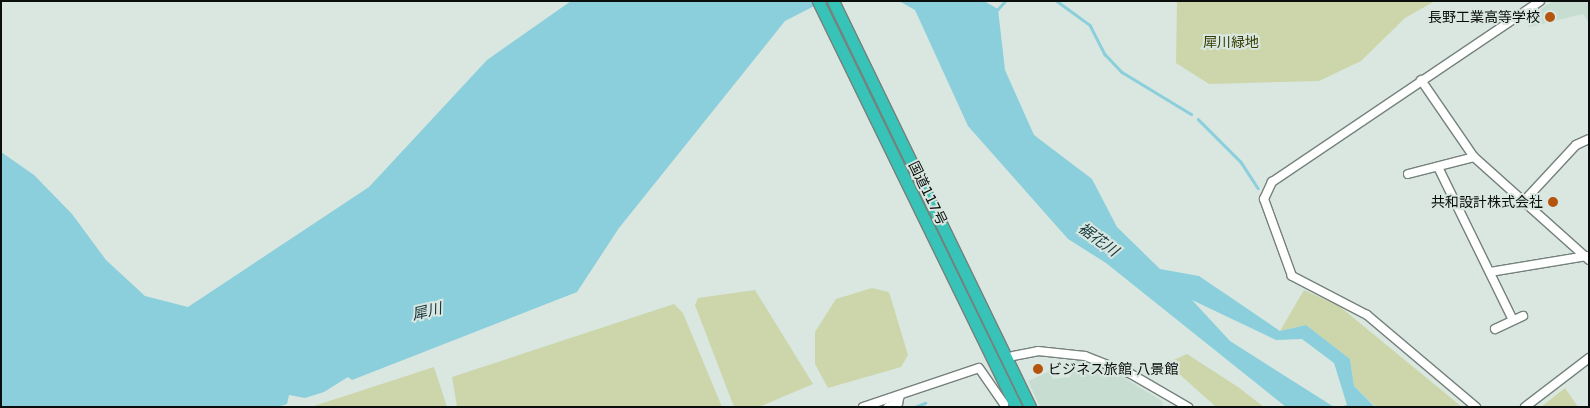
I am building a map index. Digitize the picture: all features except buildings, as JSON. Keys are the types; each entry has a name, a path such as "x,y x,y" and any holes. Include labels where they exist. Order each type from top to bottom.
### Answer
{"highway":[{"name":"国道117号","path":"818,1 991,355 1012,402"},
{"name":"国道117号","path":"833,1 1008,354 1012,402"},
{"path":"1012,402 1030,407"}],"street":[{"path":"1476,407 1367,315 1292,276 1264,199 1272,182 1540,1"},
{"path":"1421,80 1474,156 1587,257"},
{"path":"1524,201 1576,145 1589,139"},
{"path":"1408,174 1474,156"},
{"path":"1438,167 1513,320"},
{"path":"1490,272 1587,257"},
{"path":"1495,329 1523,316"},
{"path":"1008,354 1038,351 1085,356 1131,374 1188,407"},
{"path":"1525,407 1589,358"},
{"path":"863,407 979,368 1012,402"},
{"path":"888,407 898,403 900,395"}],"shaded area":[{"name":"長野工業高等学校","path":"1553,1 1589,1 1589,23 1583,14 1529,27 1525,20"},
{"path":"1075,360 1121,376 1162,401 1163,407 1040,407 1028,381 1050,371 1053,379 1070,377"}],"green space":[{"name":"犀川緑地","path":"1177,1 1435,1 1405,18 1361,61 1319,81 1209,84 1176,63"},
{"path":"872,288 889,292 908,355 901,367 828,388 815,364 815,332 836,299"},
{"path":"755,290 813,384 759,407 734,407 695,305 698,298"},
{"path":"1304,290 1339,306 1462,407 1376,407 1354,386 1350,359 1306,325 1280,331"},
{"path":"674,304 683,313 722,407 457,407 452,377"},
{"path":"1187,354 1238,387 1264,407 1216,407 1167,363"},
{"path":"434,367 447,407 311,407"},
{"path":"1565,388 1578,407 1541,407"}],"water":[{"name":"犀川","path":"571,1 824,1 785,21 619,228 577,292 352,380 348,377 324,392 305,398 289,395 287,404 278,407 1,407 1,152 34,175 72,214 106,260 145,296 188,307 369,187 487,60"},
{"name":"裾花川","path":"899,1 984,1 998,9 1005,70 1034,135 1092,179 1117,227 1160,269 1199,276 1280,331 1306,325 1350,359 1354,386 1375,407 1340,407 1347,405 1334,363 1302,339 1276,340 1192,300 1230,341 1334,407 1286,407 1106,263 1068,239 968,126 915,10"}],"waterway":[{"path":"996,11 1005,1"},
{"path":"1057,1 1090,25 1105,54 1122,72 1191,114"},
{"path":"1198,119 1241,162 1258,188"},
{"path":"915,407 925,403"}],"place":[{"name":"長野工業高等学校","path":"1550,17"},
{"name":"共和設計株式会社","path":"1553,202"},
{"name":"ビジネス旅館 八景館","path":"1038,369"}]}
